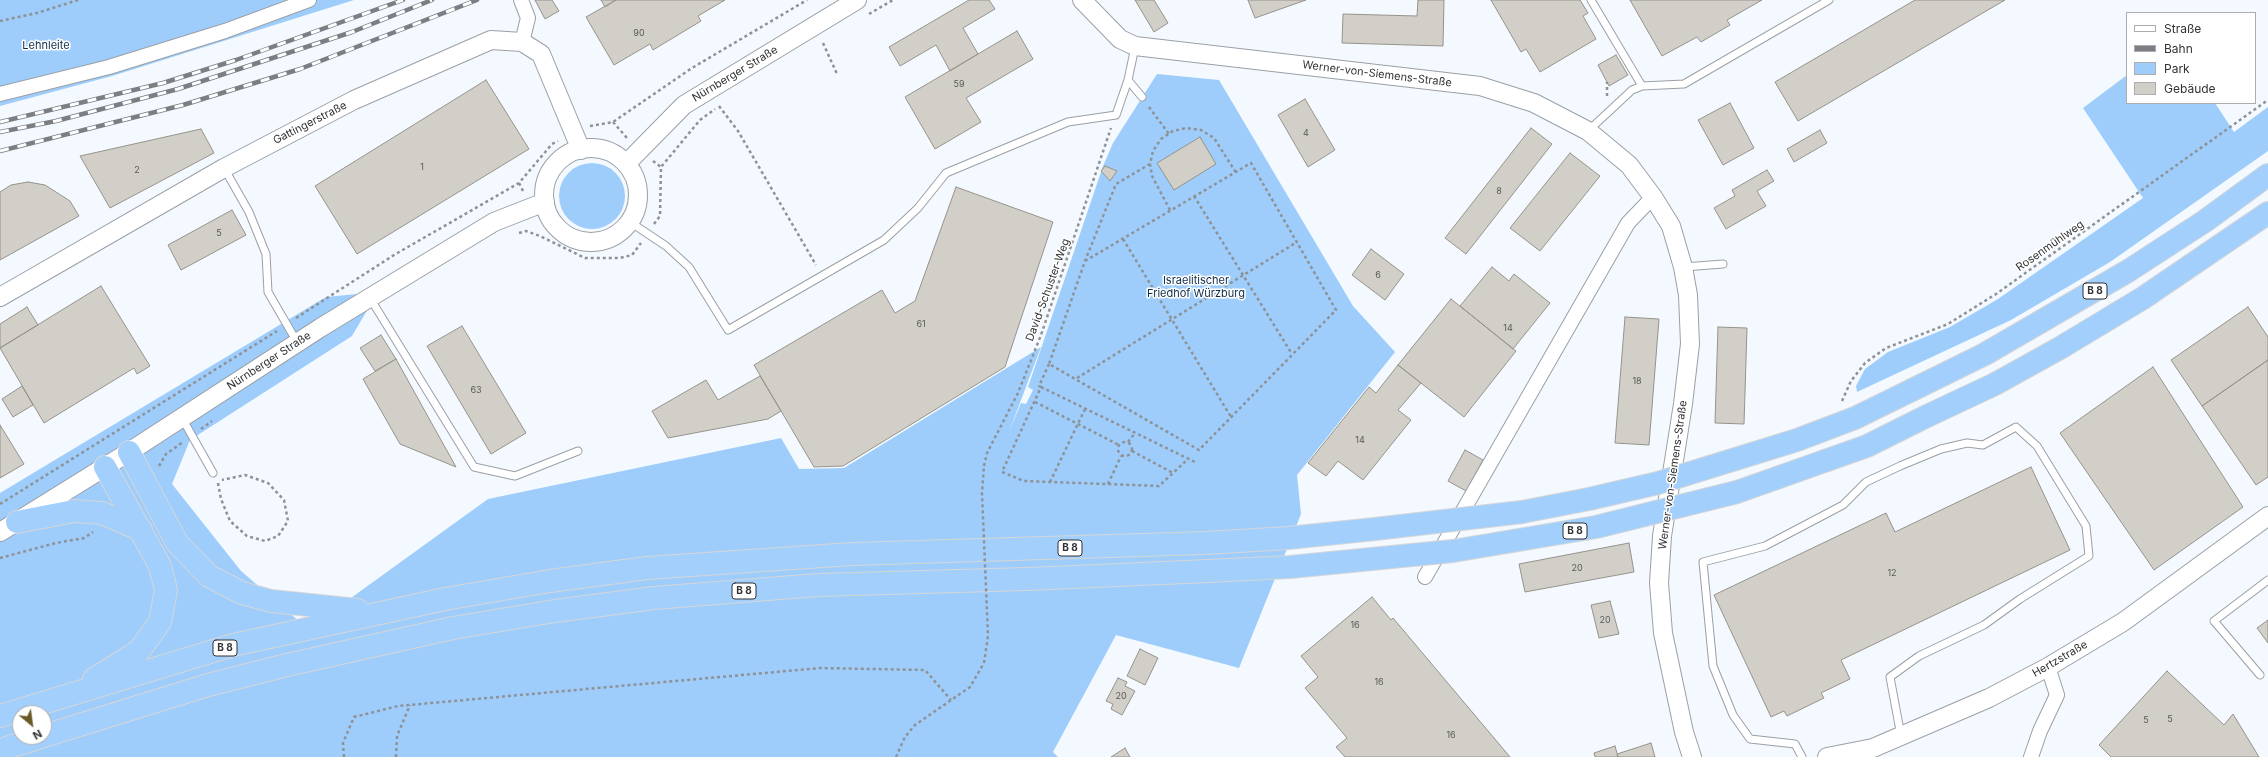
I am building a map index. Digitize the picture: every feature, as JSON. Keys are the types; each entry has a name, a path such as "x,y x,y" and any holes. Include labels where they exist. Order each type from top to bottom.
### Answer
{"highway":[{"name":"B 8","path":"0,716 233,645 383,612 520,586 647,568 852,554 1206,543 1288,538 1522,512 1658,483 1797,440 1855,418 1985,354 2115,279 2205,221 2268,175"},
{"name":"B 8","path":"52,734 208,685 287,665 454,628 555,610 654,598 818,585 1027,579 1290,567 1438,553 1529,540 1596,527 1738,492 1867,446 1995,384 2060,348 2143,298 2268,213"},
{"path":"129,452 177,543 209,576 242,593 271,601 307,606 383,612"},
{"path":"71,694 139,651 160,622 166,590 160,566 105,467"},
{"path":"8,527 74,511 102,513 140,530"},
{"name":"B 8","path":"0,750 17,745"}],"street":[{"path":"0,94 109,67 225,31 309,0"},
{"path":"521,0 528,18 522,42"},
{"name":"Nürnberger Straße","path":"626,164 684,105 857,0"},
{"name":"Werner-von-Siemens-Straße","path":"1082,0 1120,39 1135,46 1480,86 1534,103 1588,131 1629,165 1672,226 1683,267 1688,295 1690,344 1683,404 1662,536 1659,583 1663,633 1684,732 1692,757"},
{"name":"Gattingerstraße","path":"0,297 224,168 354,100 491,40 522,42 541,54 581,150"},
{"path":"596,149 610,152 626,164 637,183 638,197 636,210 630,222 618,234 604,240 588,242 573,238 560,230 550,217 545,202 545,188 553,169 568,154 581,150 596,149"},
{"path":"1426,577 1628,223 1653,197"},
{"name":"Nürnberger Straße","path":"8,527 129,452 297,342 494,222 545,202"},
{"name":"Hertzstraße","path":"1827,757 1873,748 1989,698 2048,667 2123,622 2268,516"},
{"path":"2031,757 2040,731 2057,695 2048,667"}],"lane":[{"path":"1591,0 1642,86"},
{"path":"1588,131 1632,90 1642,86 1684,84 1829,0"},
{"path":"630,222 666,246 689,266 728,330 884,240 918,208 946,172 1068,122 1116,115 1128,80 1135,46"},
{"path":"1128,80 1142,97"},
{"path":"224,168 249,212 266,254 268,292 297,342"},
{"path":"1683,267 1723,264"},
{"path":"370,298 474,467 515,476 578,451"},
{"path":"182,418 213,473"},
{"path":"1802,757 1795,744 1750,739 1734,715 1713,666 1703,562 1765,546 1843,505 1866,482 1907,463 1941,449 1967,442 1983,445 2016,427 2037,446 2086,526 2089,556 2020,599 1984,625 1919,656 1890,677 1901,736"},
{"path":"2260,676 2214,621 2268,580"}],"path":[{"path":"0,21 37,13 78,0"},
{"path":"613,122 692,68 808,0"},
{"path":"866,16 893,0"},
{"path":"816,47 829,39"},
{"path":"823,43 837,74"},
{"path":"1142,97 1168,134"},
{"name":"Rosenmühlweg","path":"1844,398 1851,381 1865,363 1886,348 1948,324 1996,294 2268,100"},
{"path":"660,216 661,167 700,120 725,102"},
{"path":"719,106 738,131 822,276"},
{"name":"David-Schuster-Weg","path":"952,700 970,687 984,663 988,636 982,493 984,466 987,453 1018,393 1041,334 1116,115"},
{"path":"1170,210 1152,176 1150,164 1153,151 1161,139 1168,134 1186,128 1201,130 1214,138 1235,172"},
{"path":"1049,364 1077,378 1199,450 1336,310 1251,163 1085,261"},
{"path":"1150,164 1116,184 1085,261 1049,364 1039,386 1041,387 1002,472 1024,481 1159,486 1188,459"},
{"path":"0,504 287,324 394,254 519,183"},
{"path":"1194,196 1292,354"},
{"path":"526,231 585,258 620,258 632,255 638,249"},
{"path":"1123,239 1231,417"},
{"path":"1077,378 1296,242"},
{"path":"1041,387 1195,462"},
{"path":"1035,402 1119,445"},
{"path":"1050,482 1085,409"},
{"path":"1119,445 1123,442 1128,442 1135,433"},
{"path":"1121,456 1128,456 1132,451 1132,446 1128,442"},
{"path":"1119,445 1118,450 1121,456"},
{"path":"1132,451 1173,473"},
{"path":"1108,484 1121,456"},
{"path":"244,475 268,483 284,500 288,521 278,536 265,541 247,536 230,521 221,499 218,480 228,480 244,475"},
{"path":"0,558 56,543 84,538 94,530"},
{"path":"344,757 343,743 354,717 410,704 820,668 926,670 952,700 915,725 905,737 896,757"},
{"path":"396,757 397,736 410,704"}],"green space":[{"name":"Lehnleite","path":"0,0 354,0 112,76 0,106"},
{"name":"Israelitischer Friedhof Würzburg","path":"1157,74 1219,80 1353,306 1395,352 1297,475 1301,514 1239,668 1116,635 1053,752 1058,757 0,757 0,493 326,297 378,292 352,336 190,440 172,484 241,571 308,629 488,499 781,438 799,469 844,468 1041,347 1009,432 1021,403 1026,404 1033,390 1028,387 1103,166 1113,143"},
{"path":"2126,76 2126,104 2216,104 2234,132 2268,107 2268,151 2110,262 2011,320 1857,392 1856,386 1865,369 1888,352 1950,327 1998,299 2143,198 2083,108"},
{"path":"592,163 605,166 615,173 622,183 625,196 622,209 615,219 605,226 592,229 579,226 569,219 562,209 559,196 562,183 569,173 579,166"}],"building":[{"path":"535,0 552,0 559,11 545,19"},
{"path":"601,0 616,0 605,7"},
{"path":"616,0 725,0 698,16 701,21 653,50 650,44 614,65 586,17"},
{"path":"969,0 989,0 995,9 963,28 978,54 950,71 936,45 900,66 889,47"},
{"path":"1135,0 1154,0 1168,23 1154,32"},
{"path":"1248,0 1306,0 1255,18"},
{"path":"1418,0 1444,0 1443,46 1342,43 1343,14 1417,16"},
{"path":"1491,0 1580,0 1588,13 1583,16 1596,39 1540,72 1526,49 1521,52"},
{"path":"1630,0 1762,0 1727,20 1730,25 1701,42 1697,37 1662,56"},
{"path":"1915,0 2005,0 1798,121 1775,82"},
{"path":"1017,31 1033,59 966,98 981,122 935,149 905,97"},
{"path":"1616,55 1628,75 1609,86 1598,65"},
{"path":"486,80 529,149 357,254 315,186"},
{"path":"1305,99 1335,150 1308,167 1278,115"},
{"path":"1730,103 1754,148 1723,165 1698,120"},
{"path":"1531,128 1552,144 1466,254 1445,238"},
{"path":"201,129 214,153 110,208 80,156"},
{"path":"1820,130 1827,143 1794,162 1787,149"},
{"path":"1200,137 1216,164 1174,190 1157,163"},
{"path":"1570,153 1600,176 1540,251 1510,228"},
{"path":"1105,166 1117,171 1110,181 1101,171"},
{"path":"1767,170 1774,181 1757,191 1766,206 1726,229 1714,208 1735,196 1732,190"},
{"path":"28,182 45,185 70,201 79,216 0,260 0,192 11,185"},
{"path":"956,187 1053,222 1005,367 843,466 814,467 754,365 882,290 895,313 915,301"},
{"path":"232,210 246,235 181,270 168,245"},
{"path":"1371,249 1404,274 1385,300 1352,275"},
{"path":"1492,267 1509,281 1514,274 1550,303 1513,349 1460,306"},
{"path":"101,286 150,366 137,374 134,368 44,423 0,348"},
{"path":"1451,299 1516,351 1464,417 1398,365"},
{"path":"27,307 38,325 0,348 0,324"},
{"path":"2248,307 2268,337 2268,360 2202,406 2171,360"},
{"path":"1625,317 1659,319 1649,445 1615,443"},
{"path":"462,326 526,433 491,454 427,346"},
{"path":"1718,327 1747,328 1744,424 1715,423"},
{"path":"381,335 396,359 375,371 360,348"},
{"path":"396,359 456,467 400,444 363,379"},
{"path":"2268,360 2268,477 2256,485 2202,406"},
{"path":"1398,365 1421,383 1398,410 1411,420 1363,480 1338,461 1326,476 1308,463 1369,387 1376,393"},
{"path":"2153,367 2243,507 2154,570 2060,433"},
{"path":"760,376 781,411 768,419 668,438 652,411 706,380 718,400"},
{"path":"22,386 33,405 13,417 2,399"},
{"path":"0,425 24,464 0,478"},
{"path":"1465,450 1483,460 1466,491 1448,481"},
{"path":"2031,467 2070,550 1841,660 1850,679 1821,693 1824,698 1787,716 1784,711 1771,717 1714,595 1886,513 1895,532"},
{"path":"1629,543 1634,572 1525,592 1519,564"},
{"path":"1372,597 1391,620 1393,618 1510,757 1345,757 1336,747 1347,738 1305,688 1318,677 1301,656"},
{"path":"1610,601 1619,634 1599,638 1591,605"},
{"path":"2268,620 2268,643 2257,628"},
{"path":"1140,649 1158,658 1145,685 1127,676"},
{"path":"2167,671 2224,725 2233,714 2259,757 2111,757 2099,745"},
{"path":"1118,678 1127,682 1125,686 1135,691 1122,715 1111,709 1113,704 1106,701"},
{"path":"1651,743 1655,757 1618,757 1617,754"},
{"path":"1615,746 1618,757 1595,757 1594,753"},
{"path":"1125,748 1130,757 1111,757"}],"railway":[{"path":"0,122 163,83 236,60 403,0"},
{"path":"0,132 56,121 178,89 352,32 432,0"},
{"path":"0,151 183,105 300,69 477,0"}]}
